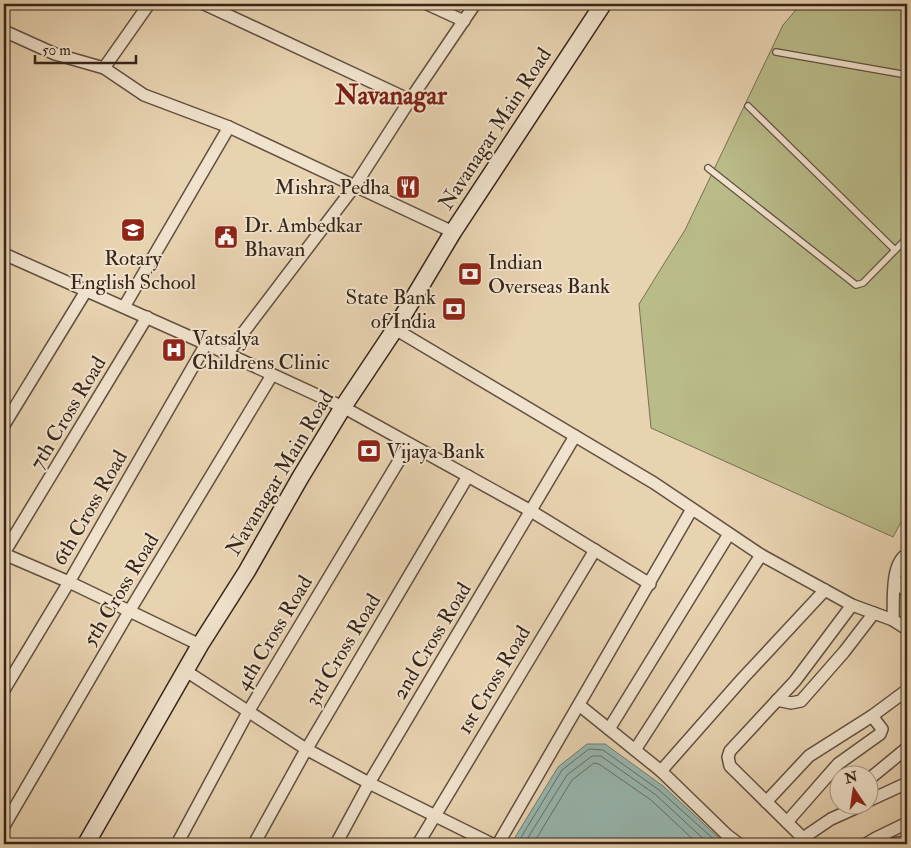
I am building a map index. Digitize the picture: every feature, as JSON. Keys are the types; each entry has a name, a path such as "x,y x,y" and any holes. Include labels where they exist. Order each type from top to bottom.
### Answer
{"main road":[{"name":"Navanagar Main Road","path":"86,844 200,645 247,571 343,407 395,329 453,232 603,4"}],"street":[{"path":"104,68 149,4"},
{"path":"204,4 410,100"},
{"path":"427,4 464,21"},
{"path":"226,354 354,187 475,4"},
{"path":"4,31 55,54 104,68 144,95 229,127 453,232"},
{"path":"124,307 229,127"},
{"path":"5,257 147,317 343,407 531,511 650,584"},
{"path":"4,425 86,291"},
{"name":"7th Cross Road","path":"4,553 147,317"},
{"path":"395,329 654,483 761,555 852,605 893,620 907,629"},
{"name":"6th Cross Road","path":"4,690 69,582 206,344"},
{"name":"5th Cross Road","path":"4,826 130,610 272,375"},
{"name":"2nd Cross Road","path":"336,844 365,791 575,436"},
{"name":"4th Cross Road","path":"177,844 248,712 409,444"},
{"name":"3rd Cross Road","path":"254,844 304,753 468,476"},
{"path":"498,844 692,509"},
{"path":"609,729 729,534"},
{"name":"1st Cross Road","path":"418,844 595,550"},
{"path":"4,553 130,610 200,645"},
{"path":"893,620 895,580 900,560 907,554"},
{"path":"635,750 761,555"},
{"path":"895,580 907,592"},
{"path":"661,771 743,678 825,590"},
{"path":"833,816 806,841 730,766 728,757 730,751 795,681 852,605"},
{"path":"777,700 791,703 801,701 844,652 874,613"},
{"path":"186,671 248,712 304,753 365,791 431,822 492,844"},
{"path":"766,802 809,756 872,716 907,690"},
{"path":"579,705 661,771 727,835 739,844"},
{"path":"787,822 838,764 880,734 882,729 872,716"},
{"path":"878,772 907,748"},
{"path":"878,796 907,783"},
{"path":"831,819 838,816"},
{"path":"866,844 907,822"},
{"path":"892,844 907,842"}],"lane":[{"path":"776,52 907,75"},
{"path":"748,106 895,250"},
{"path":"708,168 856,285 864,283 907,238"}],"green space":[{"path":"801,4 907,4 907,511 893,537 651,428 639,304 685,230 783,25"}],"water":[{"path":"587,744 605,744 663,786 719,838 728,844 511,844 558,767"}],"place":[{"name":"Mishra Pedha","path":"408,187"},
{"name":"Rotary English School","path":"133,230"},
{"name":"Dr. Ambedkar Bhavan","path":"226,237"},
{"name":"Indian Overseas Bank","path":"470,274"},
{"name":"State Bank of India","path":"454,309"},
{"name":"Vatsalya Childrens Clinic","path":"174,350"},
{"name":"Vijaya Bank","path":"369,451"}],"district":[{"name":"Navanagar","path":"391,96"}]}
